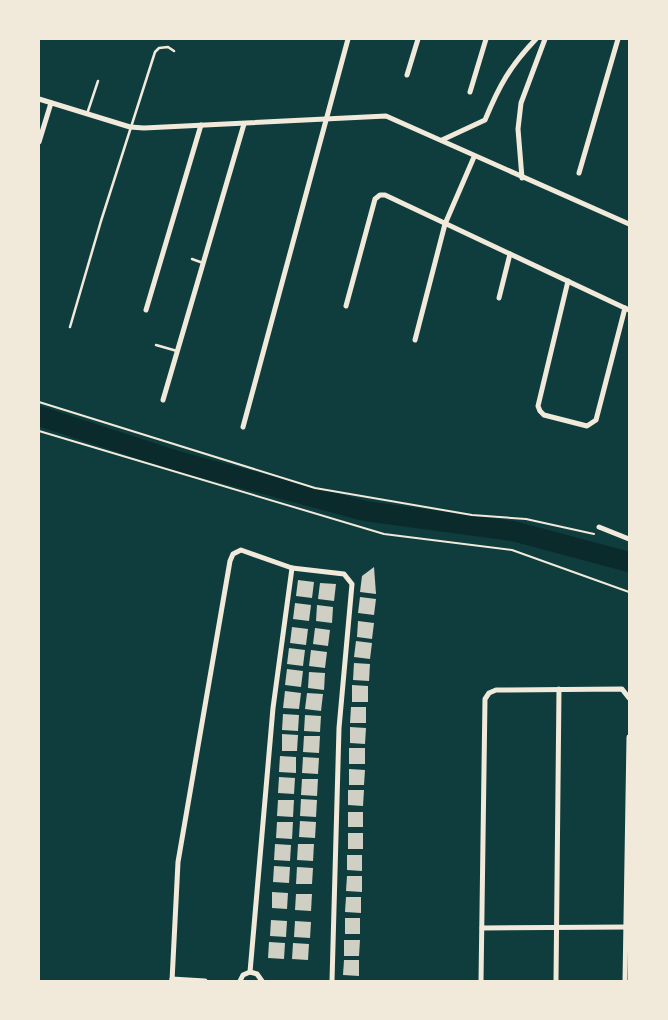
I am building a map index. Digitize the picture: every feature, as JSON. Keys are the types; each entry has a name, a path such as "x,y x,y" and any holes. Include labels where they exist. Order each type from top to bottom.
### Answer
{"street":[{"path":"243,427 348,39"},
{"path":"407,75 418,39"},
{"path":"470,92 486,39"},
{"path":"442,140 485,120 500,84 514,62 536,39"},
{"path":"522,178 518,129 521,103 545,39"},
{"path":"579,173 618,39"},
{"path":"39,99 130,127 201,126 386,116 442,140 474,157 629,224"},
{"path":"39,142 51,103"},
{"path":"163,400 179,352 244,124"},
{"path":"146,310 201,126"},
{"path":"415,340 445,224 474,157"},
{"path":"346,306 375,199 380,195 385,195 445,224 568,281 627,309 596,420 592,425 587,426 544,414 538,406 568,281"},
{"path":"499,298 510,254"},
{"path":"598,527 629,539"},
{"path":"205,981 172,980 178,862 230,561 233,554 246,550 292,568 344,574 352,584 353,592 339,728 332,981"},
{"path":"250,972 272,708 292,568"},
{"path":"556,981 559,689"},
{"path":"482,981 485,699 489,693 496,690 559,689 622,689 629,698"},
{"path":"625,981 628,927 629,737"},
{"path":"482,928 628,927"},
{"path":"240,981 243,975 250,972 257,974 262,981"}],"lane":[{"path":"70,328 130,127 155,52 159,48 168,47 174,51"},
{"path":"87,114 98,81"},
{"path":"192,259 204,263"},
{"path":"156,345 179,352"}],"path":[{"path":"39,402 315,488 463,514 526,519 601,536"},
{"path":"39,431 384,534 512,550 629,592"}],"building":[{"path":"374,567 376,594 360,592 362,576"},
{"path":"298,580 314,582 312,598 296,596"},
{"path":"320,583 336,584 334,601 318,599"},
{"path":"360,597 376,599 374,615 358,613"},
{"path":"295,603 311,605 309,621 293,619"},
{"path":"317,605 333,607 332,623 316,621"},
{"path":"358,621 374,623 372,639 357,637"},
{"path":"292,627 308,629 306,645 290,643"},
{"path":"315,628 330,630 328,646 313,644"},
{"path":"356,641 372,643 370,659 354,657"},
{"path":"289,648 305,650 303,666 287,664"},
{"path":"311,650 327,652 325,668 309,666"},
{"path":"354,663 370,664 369,681 353,680"},
{"path":"287,669 303,671 301,687 285,685"},
{"path":"309,672 325,673 324,690 308,688"},
{"path":"352,685 368,686 368,702 352,702"},
{"path":"285,691 301,693 299,709 283,708"},
{"path":"307,693 323,694 321,711 305,709"},
{"path":"351,707 366,707 366,723 350,723"},
{"path":"283,714 299,715 298,731 282,730"},
{"path":"305,715 321,716 320,732 304,731"},
{"path":"350,727 366,728 365,744 350,743"},
{"path":"282,734 298,735 297,751 282,751"},
{"path":"304,736 320,736 319,753 303,752"},
{"path":"349,748 365,748 365,764 349,764"},
{"path":"280,756 296,757 296,773 279,772"},
{"path":"303,757 319,758 318,774 302,773"},
{"path":"349,769 365,770 364,785 349,785"},
{"path":"279,777 295,778 294,794 278,793"},
{"path":"302,779 318,779 317,796 301,795"},
{"path":"348,790 364,790 363,806 348,805"},
{"path":"301,799 317,800 316,817 300,816"},
{"path":"278,800 294,800 293,817 277,816"},
{"path":"348,812 363,812 363,827 348,827"},
{"path":"300,821 316,822 315,838 299,837"},
{"path":"277,822 293,822 292,839 276,838"},
{"path":"348,833 363,833 363,849 348,849"},
{"path":"275,844 291,845 290,861 274,860"},
{"path":"298,844 314,844 313,861 297,860"},
{"path":"347,855 362,855 362,871 347,870"},
{"path":"274,866 290,867 289,883 273,882"},
{"path":"297,867 313,868 312,884 296,884"},
{"path":"347,876 362,876 362,892 346,891"},
{"path":"272,892 288,893 287,909 272,908"},
{"path":"296,894 312,894 311,911 295,910"},
{"path":"346,897 361,897 361,913 345,912"},
{"path":"345,918 360,918 360,934 345,934"},
{"path":"271,920 287,921 286,937 270,936"},
{"path":"295,921 311,922 310,938 294,937"},
{"path":"344,940 360,940 359,956 344,956"},
{"path":"269,942 285,943 284,959 268,958"},
{"path":"293,943 309,944 308,960 292,959"},
{"path":"344,960 359,960 359,976 343,975"}],"waterway":[{"path":"39,416 177,461 365,511 513,531 629,562"}]}
